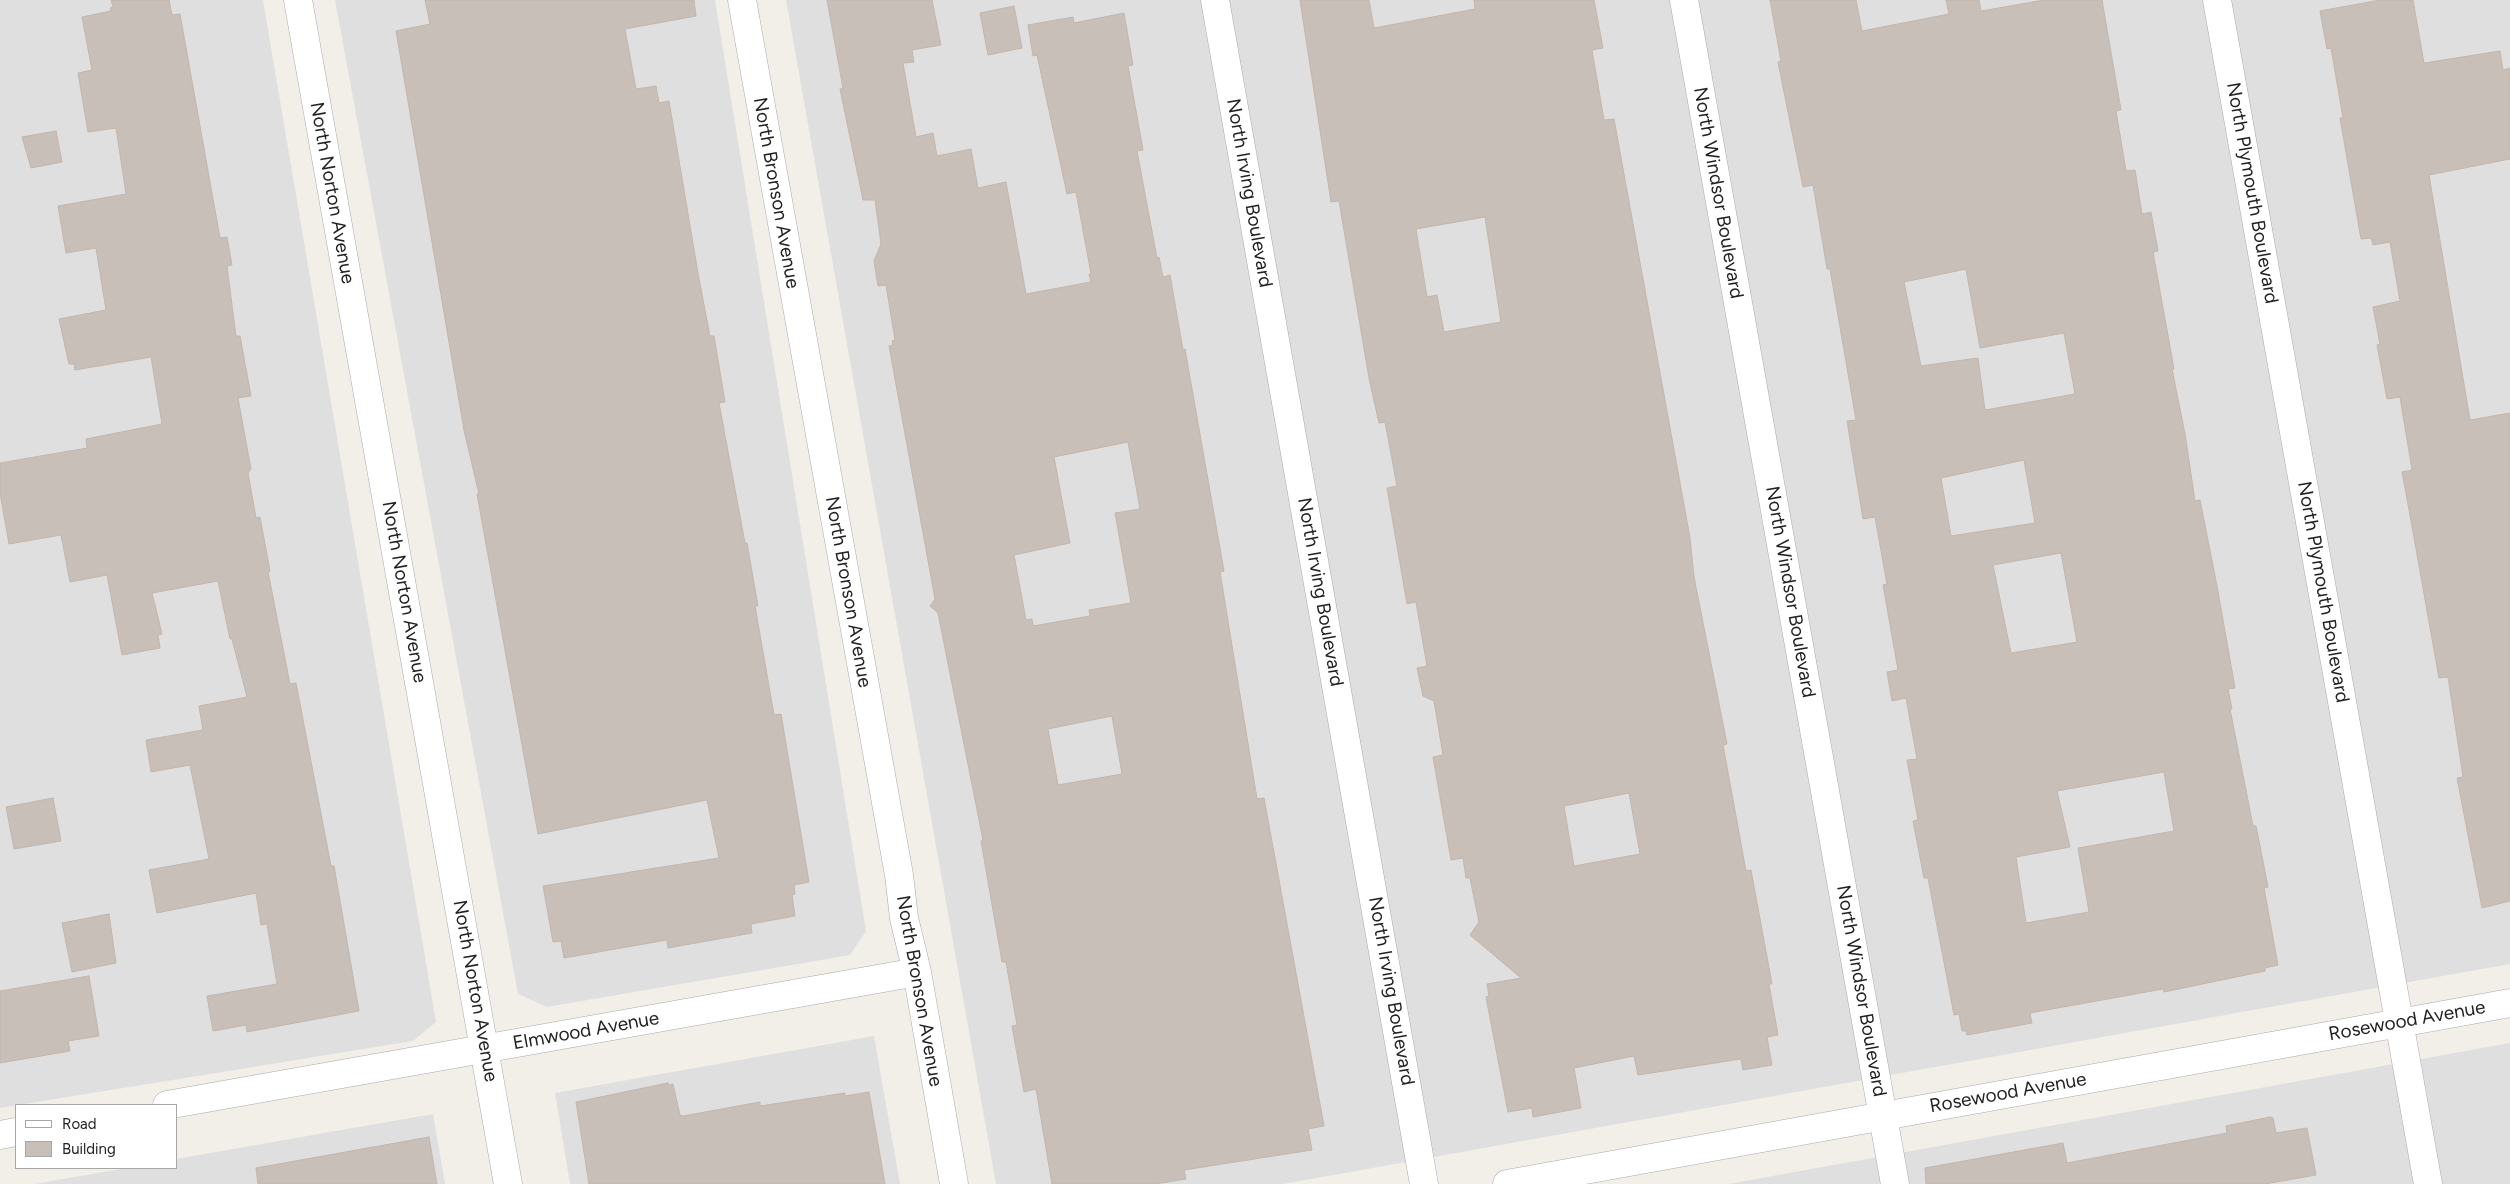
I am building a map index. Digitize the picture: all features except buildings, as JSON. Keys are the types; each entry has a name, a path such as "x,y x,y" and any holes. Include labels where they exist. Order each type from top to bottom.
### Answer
{"street":[{"name":"North Norton Avenue","path":"298,0 486,1049 508,1184"},
{"name":"North Bronson Avenue","path":"742,0 899,875 904,918 917,972 954,1184"},
{"name":"North Irving Boulevard","path":"1215,0 1424,1184"},
{"name":"North Windsor Boulevard","path":"1684,0 1895,1184"},
{"name":"North Plymouth Boulevard","path":"2217,0 2428,1184"},
{"name":"Elmwood Avenue","path":"173,1104 917,972"},
{"name":"Rosewood Avenue","path":"1507,1184 2510,1003"},
{"path":"0,1135 15,1132"}],"shaded area":[{"path":"0,0 263,0 436,1022 413,1041 25,1104 15,1104 15,1106 0,1108"},
{"path":"335,0 715,0 866,931 850,955 547,1007 518,994"},
{"path":"786,0 2510,0 2510,964 1283,1184 996,1184"},
{"path":"874,1036 900,1184 570,1184 555,1093"},
{"path":"2510,1043 2510,1184 1728,1184"},
{"path":"433,1114 445,1184 35,1184 121,1169 178,1169 178,1159"}]}
